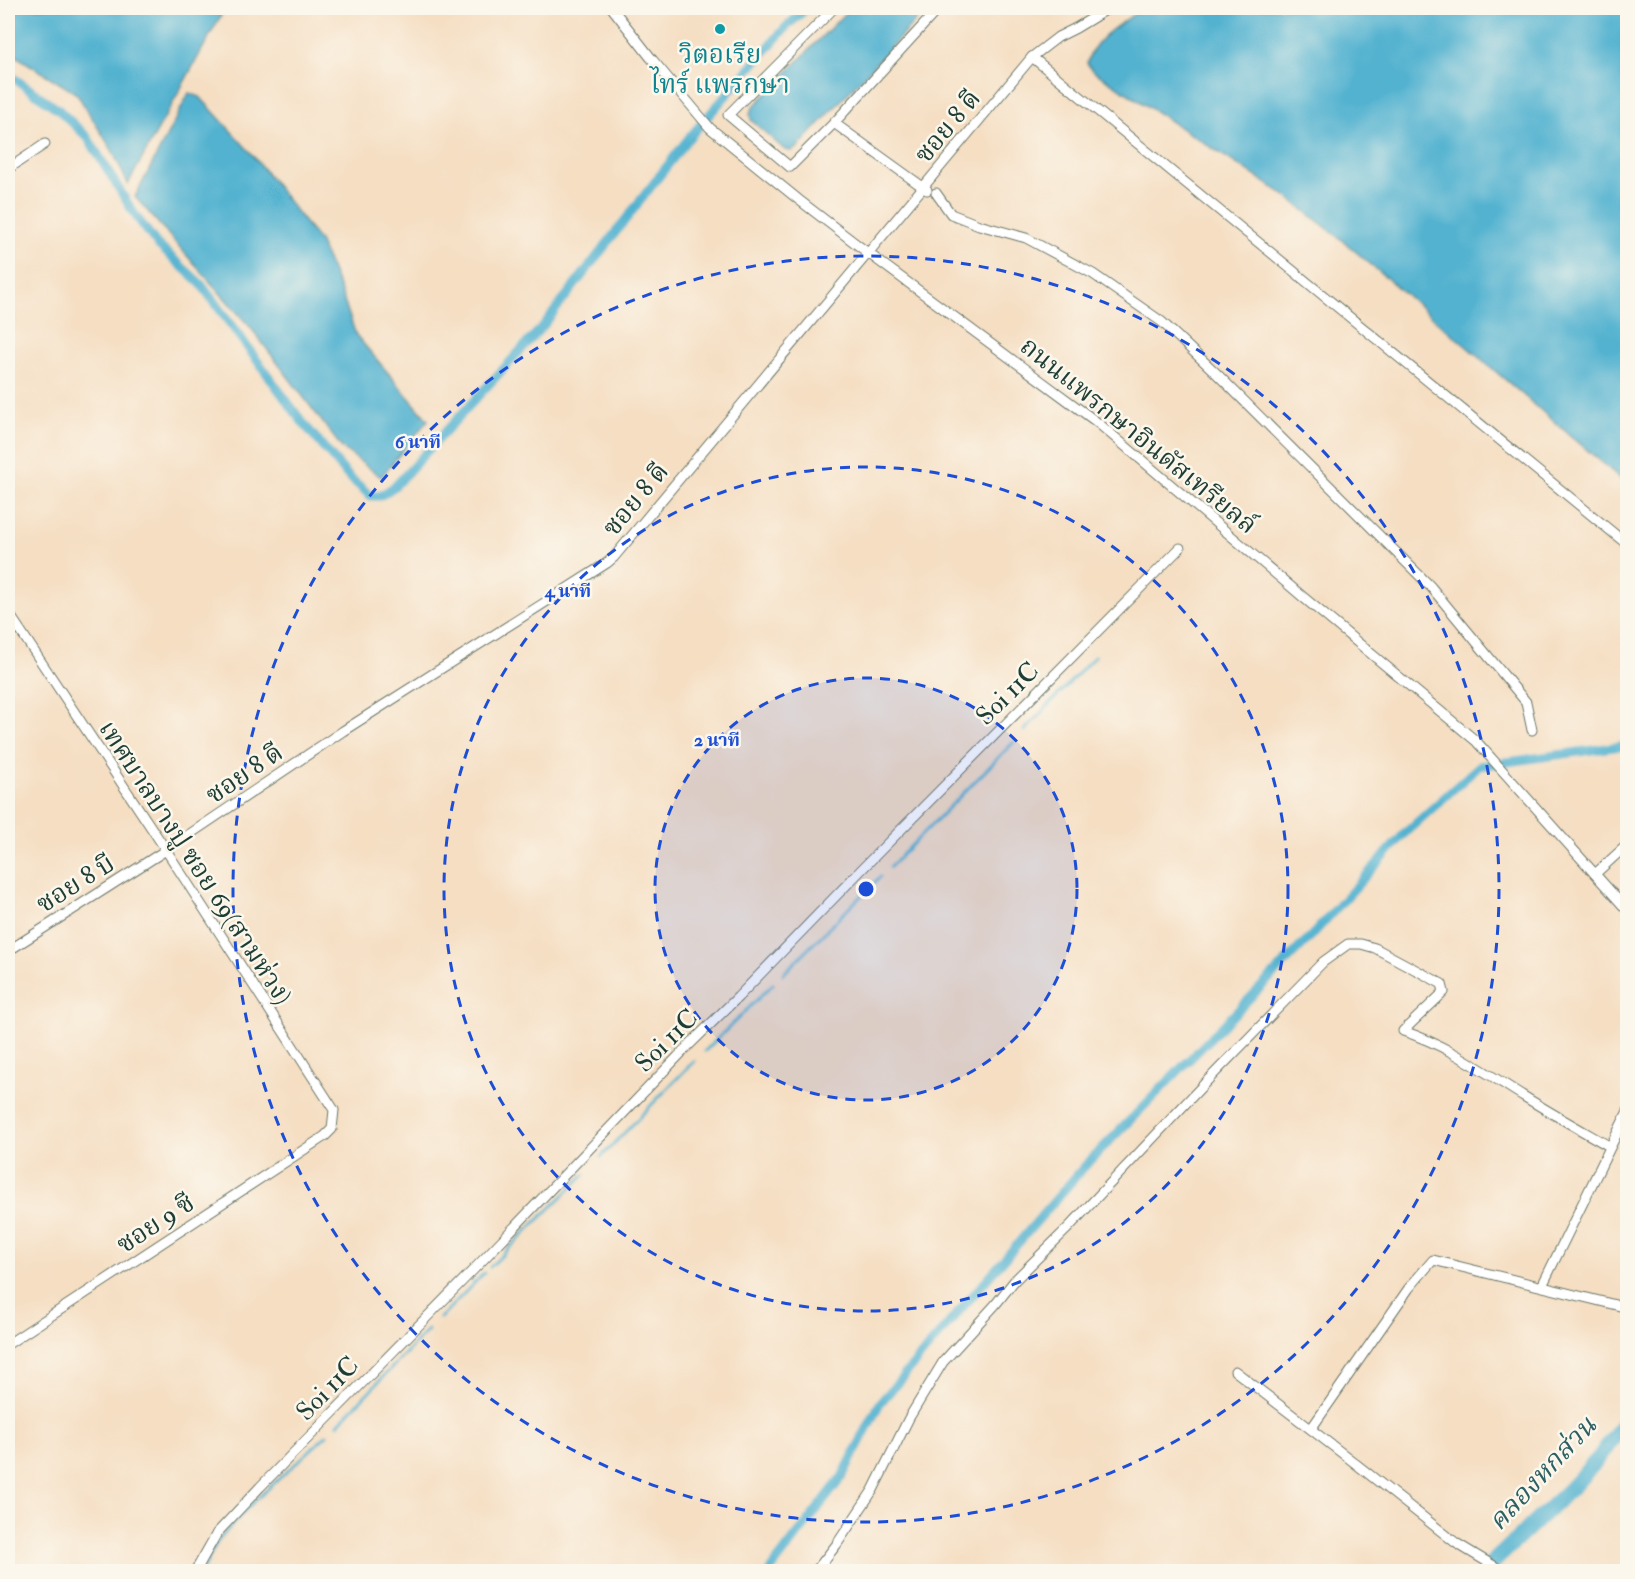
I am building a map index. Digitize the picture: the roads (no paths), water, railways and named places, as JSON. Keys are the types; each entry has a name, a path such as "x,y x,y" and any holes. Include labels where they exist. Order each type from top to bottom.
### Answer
{"street":[{"name":"ถนนแพรกษาอินดัสเทรียลล์","path":"612,8 710,128 868,253 1098,423 1481,747 1628,911"},
{"path":"834,8 728,115 790,167 834,123 939,8"},
{"name":"ซอย 8 ดี","path":"166,850 342,732 614,557 868,253 929,191 1032,57 1058,37 1109,8"},
{"path":"1032,57 1628,545"},
{"path":"834,123 929,191 951,214 979,225 1026,238 1093,274 1162,322 1431,587 1526,702 1532,730"},
{"path":"8,169 45,144"},
{"name":"Soi 11C","path":"195,1572 217,1533 261,1487 688,1046 1179,548"},
{"name":"เทศบาลบางปู ซอย 69(สามห่วง)","path":"8,612 166,850 334,1110 332,1129 325,1136"},
{"path":"1595,874 1628,844"},
{"name":"ซอย 8 บี","path":"8,951 166,850"},
{"path":"814,1572 837,1544 873,1490 909,1418 943,1362 1015,1280 1068,1228 1287,999 1323,962 1348,944 1361,944 1375,948 1442,984 1444,992 1403,1031 1425,1038 1456,1055 1609,1146"},
{"path":"1542,1286 1628,1111"},
{"name":"ซอย 9 ซี","path":"8,1344 325,1136"},
{"path":"1311,1429 1409,1288 1433,1260 1628,1308"},
{"path":"1235,1371 1456,1542 1504,1572"}],"water":[{"path":"8,8 225,8 128,184 112,150 77,94 8,51"},
{"path":"850,8 924,8 923,13 797,148 792,151 785,150 751,120 750,113 753,107"},
{"path":"1143,8 1627,8 1627,484 1341,239 1283,194 1093,71 1087,63 1102,38"},
{"path":"189,93 200,97 251,153 319,241 340,289 356,335 428,420 381,477 342,448 251,328 135,197"}],"waterway":[{"path":"8,74 59,110 88,138 135,215 157,244 201,284 303,423 349,477 371,496 380,496 395,486 543,326 688,139 786,27 807,8"},
{"path":"1024,731 1095,656"},
{"path":"890,867 1014,742"},
{"path":"769,1572 842,1477 880,1403 1083,1168 1313,934 1405,833 1479,766 1628,745"},
{"path":"783,974 880,877"},
{"path":"705,1051 773,984"},
{"path":"601,1157 694,1061"},
{"path":"490,1267 584,1175"},
{"path":"440,1318 484,1273"},
{"path":"338,1424 428,1330"},
{"name":"คลองหกส่วน","path":"1492,1563 1570,1489 1599,1458 1628,1417"},
{"path":"202,1572 217,1542 248,1507 327,1435"}],"place":[{"name":"วิตอเรีย ไทร์ แพรกษา","path":"720,29"}]}
